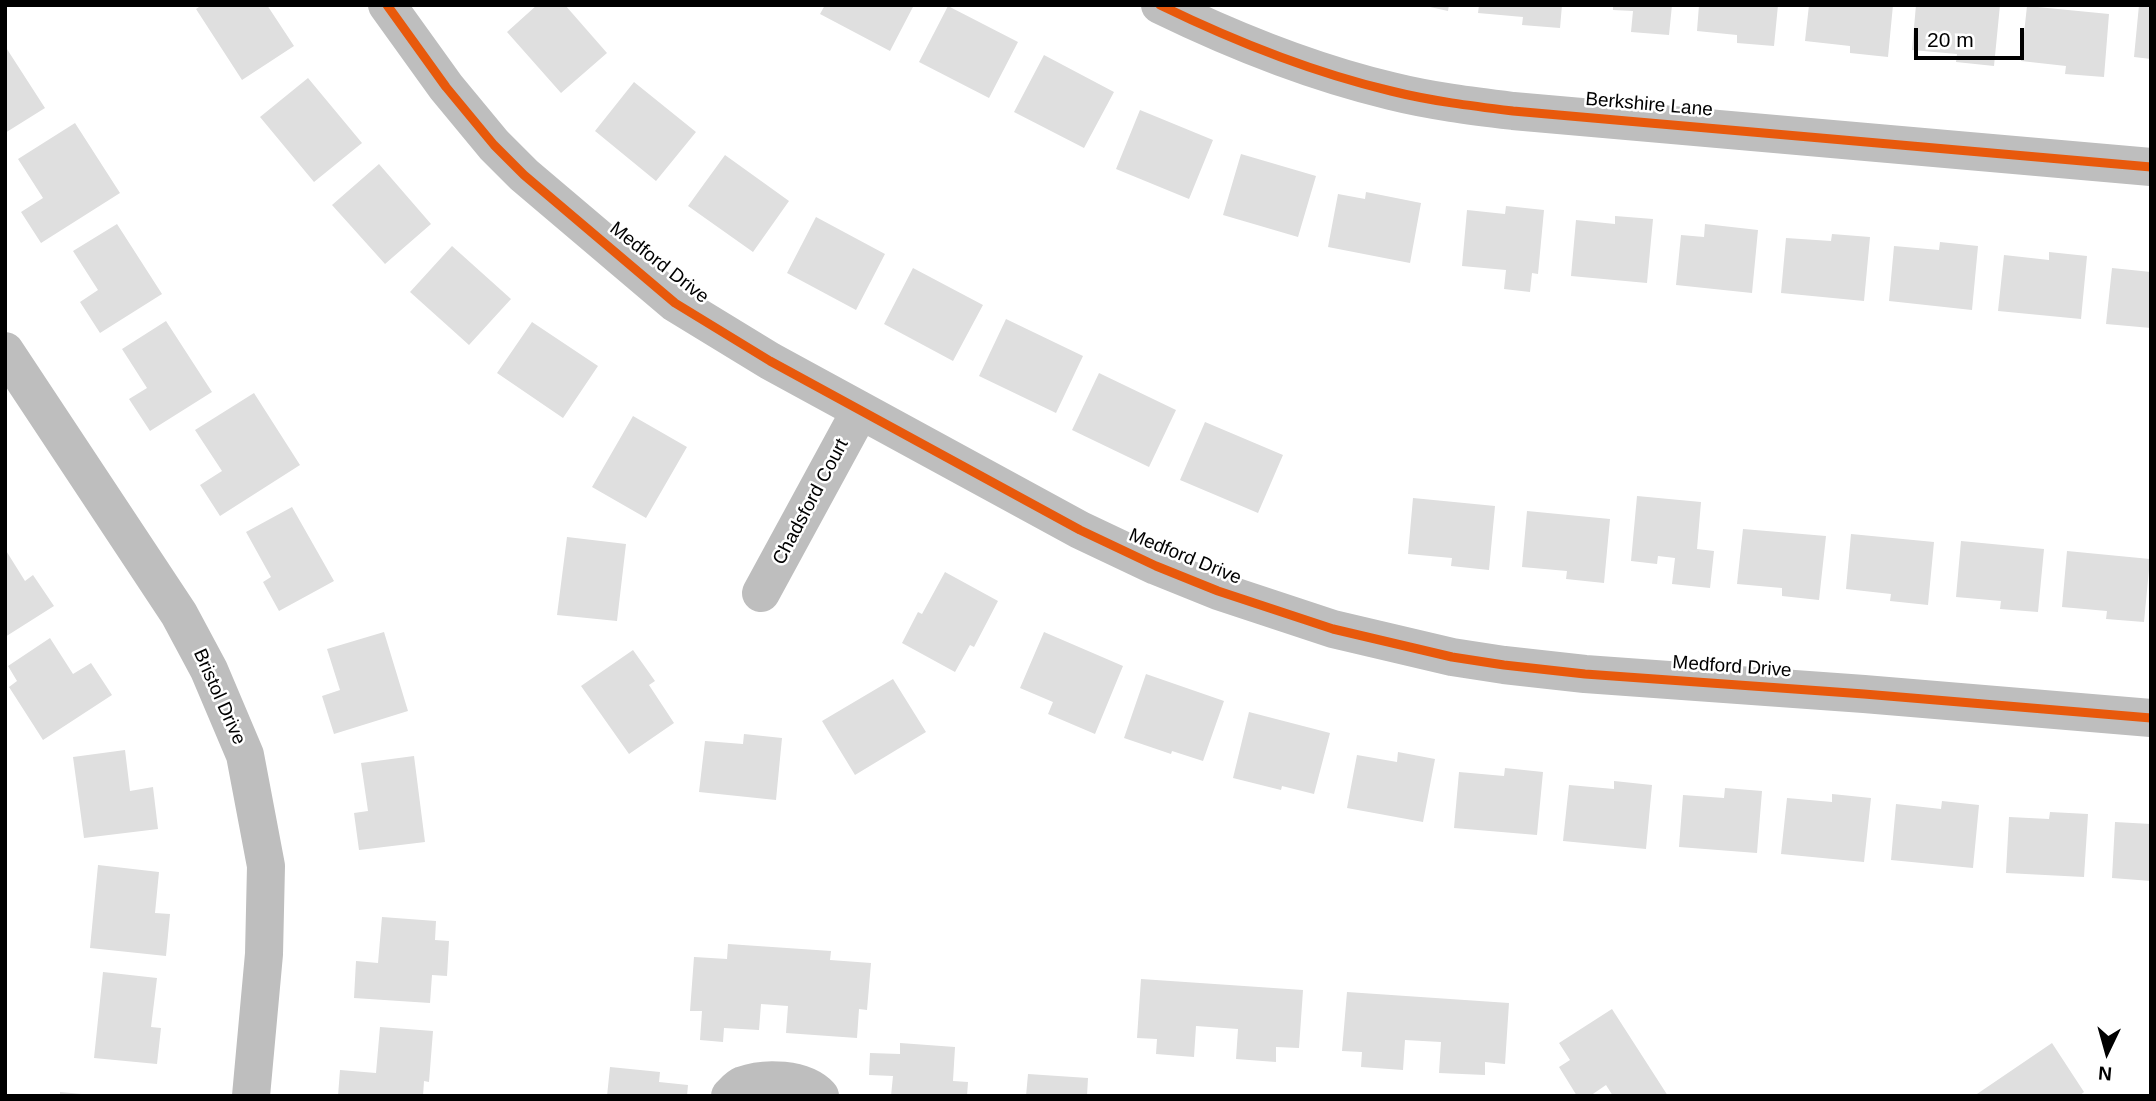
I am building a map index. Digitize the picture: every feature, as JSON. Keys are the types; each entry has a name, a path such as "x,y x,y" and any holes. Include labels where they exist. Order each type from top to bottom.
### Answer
{"street":[{"name":"Medford Drive","path":"387,5 481,130 534,183 675,303 770,361 860,411 1080,530 1156,566 1218,591 1346,632 1452,657 1585,674 2151,718"},
{"name":"Berkshire Lane","path":"1160,5 1207,28 1299,64 1394,92 1452,103 1513,111 2151,167"},
{"name":"Bristol Drive","path":"5,351 179,614 209,670 245,755 266,866 264,954 251,1096"},
{"name":"Chadsford Court","path":"761,593 860,411"},
{"path":"730,1096 740,1086 760,1081 785,1081 804,1086 820,1096"}],"building":[{"path":"202,5 267,5 294,46 242,80 196,9"},
{"path":"537,5 565,5 607,53 561,93 507,32"},
{"path":"825,5 914,5 890,51 820,14"},
{"path":"1421,5 1449,5 1448,11"},
{"path":"1479,5 1562,5 1560,28 1522,25 1523,17 1478,13"},
{"path":"1613,5 1672,5 1669,35 1631,32 1633,11 1613,10"},
{"path":"1699,5 1778,5 1774,46 1737,43 1737,35 1697,31"},
{"path":"1809,5 1893,5 1888,57 1850,53 1850,46 1805,41"},
{"path":"1916,5 2000,5 1994,66 1956,62 1957,54 1912,50"},
{"path":"2139,5 2151,5 2151,59 2134,57"},
{"path":"948,6 1018,42 989,98 919,62"},
{"path":"2027,6 2109,14 2104,77 2065,74 2066,66 2021,61"},
{"path":"5,46 45,108 5,133"},
{"path":"1044,55 1114,92 1084,148 1014,112"},
{"path":"308,78 362,143 314,182 260,117"},
{"path":"634,82 696,132 656,181 595,131"},
{"path":"1140,110 1213,140 1189,199 1116,169"},
{"path":"75,123 120,193 41,243 21,212 43,198 18,159"},
{"path":"1241,154 1316,176 1298,237 1223,215"},
{"path":"725,155 789,201 753,252 688,206"},
{"path":"379,164 431,224 385,264 332,205"},
{"path":"1366,192 1421,203 1410,263 1328,247 1338,194 1365,199"},
{"path":"1506,206 1544,210 1538,274 1532,273 1530,292 1504,289 1506,270 1462,266 1467,210 1505,214"},
{"path":"1615,216 1653,219 1647,283 1571,276 1576,220 1615,224"},
{"path":"816,217 885,254 856,310 787,273"},
{"path":"117,224 162,294 100,333 80,302 98,290 73,251"},
{"path":"1705,224 1758,230 1752,293 1676,285 1681,235 1704,237"},
{"path":"1832,234 1870,237 1864,301 1781,293 1786,238 1831,241"},
{"path":"1940,242 1978,246 1972,310 1889,301 1894,246 1939,250"},
{"path":"452,246 511,299 469,345 410,292"},
{"path":"2049,252 2087,256 2081,319 1998,311 2004,255 2049,260"},
{"path":"913,268 983,305 953,361 884,324"},
{"path":"2112,268 2151,272 2151,328 2106,324"},
{"path":"1006,319 1083,356 1056,413 979,376"},
{"path":"166,321 212,392 150,431 129,399 147,388 122,349"},
{"path":"532,322 598,366 563,418 497,373"},
{"path":"1099,373 1176,410 1149,467 1072,430"},
{"path":"254,393 300,465 220,516 200,485 222,471 195,430"},
{"path":"633,416 687,447 646,518 592,487"},
{"path":"1205,422 1283,455 1258,513 1180,480"},
{"path":"1637,496 1701,502 1697,549 1714,551 1710,588 1672,584 1675,558 1658,556 1657,564 1631,561"},
{"path":"1413,498 1495,506 1489,570 1451,566 1452,558 1408,554"},
{"path":"292,507 334,581 279,611 263,582 271,577 246,532"},
{"path":"1527,511 1610,519 1604,583 1566,579 1567,571 1522,567"},
{"path":"1743,529 1826,536 1819,600 1782,596 1782,588 1737,584"},
{"path":"1851,534 1934,542 1928,605 1890,601 1891,594 1846,589"},
{"path":"567,537 626,544 617,621 557,615"},
{"path":"1961,541 2044,549 2038,612 2000,609 2001,601 1956,597"},
{"path":"5,549 25,581 33,575 54,606 5,637"},
{"path":"2067,551 2150,559 2144,622 2106,619 2107,611 2062,607"},
{"path":"945,572 998,601 974,647 970,645 955,672 902,643 918,612 922,614"},
{"path":"384,632 408,711 334,734 322,696 340,690 327,649"},
{"path":"1044,632 1123,666 1095,734 1048,714 1053,702 1020,688"},
{"path":"50,638 73,674 91,663 112,695 43,740 9,687 17,681 8,666"},
{"path":"633,650 655,681 649,685 674,723 629,754 581,686"},
{"path":"1146,674 1224,701 1203,761 1172,751 1171,754 1124,738"},
{"path":"893,679 926,732 855,775 822,721"},
{"path":"1249,712 1330,733 1314,794 1282,786 1281,790 1233,778"},
{"path":"744,734 782,738 776,800 699,792 705,741 743,744"},
{"path":"125,750 130,791 153,787 158,829 84,838 73,757"},
{"path":"1398,752 1435,759 1423,822 1347,808 1357,755 1397,762"},
{"path":"414,756 425,842 359,850 354,813 368,811 361,763"},
{"path":"1505,768 1543,772 1537,835 1454,828 1459,772 1504,776"},
{"path":"1614,781 1652,785 1646,849 1563,841 1569,785 1614,789"},
{"path":"1725,788 1762,791 1757,853 1679,847 1683,795 1724,798"},
{"path":"1832,794 1871,798 1864,862 1781,854 1787,798 1832,802"},
{"path":"1942,801 1979,805 1973,868 1891,860 1896,804 1941,809"},
{"path":"2050,812 2088,814 2084,877 2006,873 2009,817 2049,819"},
{"path":"2115,822 2151,824 2151,881 2112,878"},
{"path":"98,865 159,872 155,913 170,914 166,956 90,948"},
{"path":"382,917 436,921 435,940 449,941 447,976 432,975 430,1003 354,998 356,961 378,963"},
{"path":"728,944 831,951 830,960 871,963 867,1010 859,1009 857,1038 786,1033 788,1006 761,1004 759,1030 724,1028 723,1042 700,1040 702,1011 690,1011 694,957 727,959"},
{"path":"103,972 157,978 151,1027 161,1028 157,1064 94,1058"},
{"path":"1141,979 1303,990 1299,1048 1276,1047 1276,1062 1236,1059 1238,1029 1196,1026 1194,1057 1156,1054 1157,1039 1137,1038"},
{"path":"1347,992 1509,1003 1505,1064 1485,1062 1485,1075 1439,1073 1441,1042 1405,1040 1403,1070 1361,1067 1362,1052 1342,1051"},
{"path":"1612,1009 1668,1096 1613,1096 1606,1085 1590,1096 1577,1096 1559,1067 1570,1060 1559,1043"},
{"path":"380,1027 433,1031 429,1082 424,1081 423,1096 338,1096 340,1070 376,1073"},
{"path":"900,1043 955,1047 953,1081 968,1082 967,1096 891,1096 893,1076 869,1075 870,1053 900,1054"},
{"path":"2052,1043 2084,1092 2079,1096 1974,1096"},
{"path":"610,1067 660,1072 659,1082 688,1085 687,1096 607,1096"},
{"path":"1028,1074 1088,1078 1087,1096 1026,1096"},
{"path":"60,1092 82,1094 82,1096 60,1096"}],"cycle path":[{"path":"387,5 446,87 494,145 524,175 675,303 770,361 1080,530 1156,566 1218,591 1333,629 1452,657 1504,665 1585,674 2151,718"},
{"path":"1160,5 1216,31 1302,65 1406,95 1436,100 1513,111 2151,167"}]}
